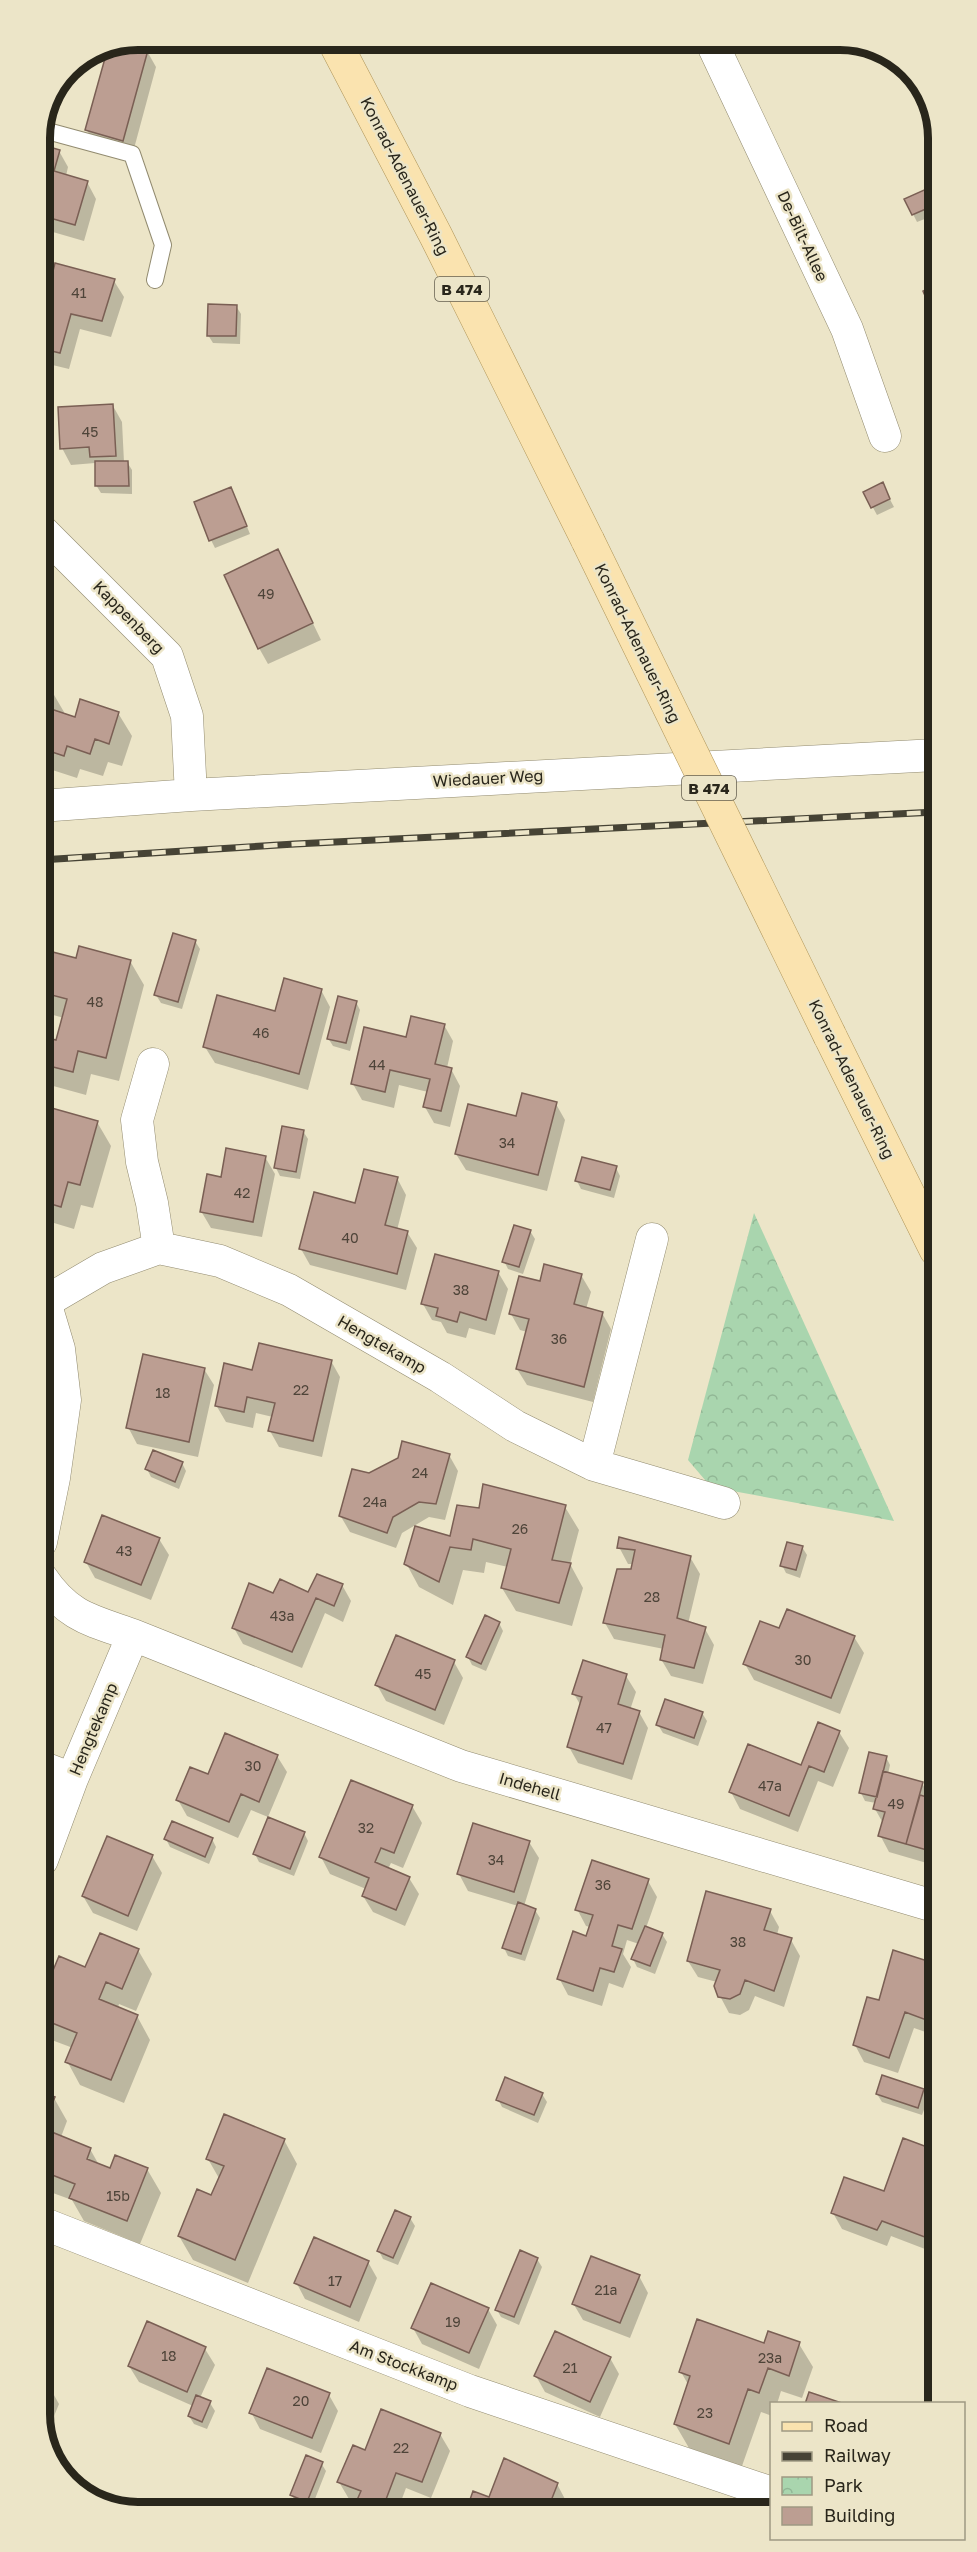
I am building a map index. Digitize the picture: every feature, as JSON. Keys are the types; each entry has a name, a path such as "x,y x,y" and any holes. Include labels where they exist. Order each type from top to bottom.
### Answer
{"main road":[{"name":"Konrad-Adenauer-Ring","path":"338,49 436,236 588,541 928,1234"}],"street":[{"name":"De-Bilt-Allee","path":"715,50 847,329 885,436"},
{"name":"Kappenberg","path":"50,539 167,656 187,716 191,795"},
{"name":"Wiedauer Weg","path":"50,806 191,795 928,755"},
{"path":"49,1297 103,1268 159,1248 152,1203 142,1162 137,1120 153,1064"},
{"path":"594,1465 652,1239"},
{"name":"Hengtekamp","path":"159,1248 220,1262 289,1290 440,1377 514,1426 594,1465 724,1503"},
{"path":"49,1320 59,1349 65,1400 49,1501"},
{"path":"49,1589 55,1597 79,1616 133,1635"},
{"name":"Hengtekamp","path":"49,1840 72,1779 133,1635"},
{"name":"Indehell","path":"133,1635 461,1766 928,1904"},
{"path":"49,1770 72,1779"},
{"name":"Am Stockkamp","path":"49,2226 470,2391 770,2493"}],"lane":[{"path":"50,132 132,154 163,245 155,280"}],"green space":[{"path":"754,1213 894,1521 711,1487 688,1460"}],"building":[{"path":"148,50 123,141 85,130 106,55 120,51"},
{"path":"50,147 60,150 54,171 88,181 75,225 50,218"},
{"path":"928,188 928,208 912,215 904,199"},
{"path":"55,263 115,279 102,321 71,314 60,353 50,351 50,283"},
{"path":"928,288 928,303 923,291"},
{"path":"208,304 237,305 236,336 207,336"},
{"path":"113,404 116,456 90,457 89,447 60,449 58,407"},
{"path":"95,461 128,461 129,486 95,486"},
{"path":"883,482 890,499 871,508 863,492"},
{"path":"231,487 247,526 209,541 194,502"},
{"path":"278,549 313,623 258,649 224,575"},
{"path":"80,699 119,712 109,744 95,739 90,754 67,746 64,756 50,751 50,709 75,717"},
{"path":"173,933 196,940 178,1002 154,995"},
{"path":"79,946 131,960 106,1058 78,1051 73,1072 50,1066 50,1038 56,1040 67,999 50,994 50,951 76,958"},
{"path":"284,978 322,989 299,1074 203,1047 217,995 275,1011"},
{"path":"338,996 357,1001 346,1043 327,1039"},
{"path":"411,1016 445,1024 435,1064 452,1068 441,1111 423,1107 430,1079 390,1070 385,1092 351,1084 364,1027 406,1037"},
{"path":"522,1093 557,1102 538,1175 455,1154 468,1104 516,1116"},
{"path":"50,1107 98,1121 80,1185 68,1182 61,1207 50,1204"},
{"path":"282,1126 304,1130 296,1172 274,1168"},
{"path":"226,1148 266,1156 253,1222 200,1212 207,1174 221,1177"},
{"path":"582,1157 617,1166 610,1190 575,1181"},
{"path":"364,1169 398,1177 385,1225 408,1231 397,1274 299,1249 314,1192 355,1203"},
{"path":"514,1225 531,1230 519,1267 502,1262"},
{"path":"435,1254 499,1271 486,1320 460,1312 457,1322 436,1316 438,1308 421,1304"},
{"path":"544,1264 582,1274 574,1304 603,1312 584,1387 516,1369 529,1319 509,1314 519,1276 540,1281"},
{"path":"259,1343 332,1360 313,1441 268,1431 275,1403 247,1397 244,1412 215,1406 224,1363 252,1370"},
{"path":"143,1354 205,1368 189,1442 126,1428"},
{"path":"402,1441 450,1454 436,1504 419,1502 393,1517 387,1533 339,1516 352,1469 369,1473 398,1458"},
{"path":"153,1450 183,1462 175,1482 145,1469"},
{"path":"483,1484 566,1505 552,1560 571,1563 559,1603 501,1588 511,1549 473,1539 471,1550 450,1547 439,1582 404,1564 415,1526 450,1536 457,1505 479,1508"},
{"path":"102,1515 160,1538 141,1585 84,1562"},
{"path":"619,1537 691,1556 677,1618 706,1627 694,1668 660,1660 665,1635 603,1623 617,1569 631,1569 635,1550 617,1548"},
{"path":"787,1542 803,1546 796,1570 780,1566"},
{"path":"317,1574 343,1584 334,1606 316,1598 292,1652 232,1628 249,1583 273,1593 280,1579 308,1592"},
{"path":"787,1609 855,1636 831,1698 743,1664 760,1621 779,1628"},
{"path":"485,1615 500,1622 481,1664 466,1657"},
{"path":"396,1635 455,1660 435,1710 375,1685"},
{"path":"583,1660 627,1674 618,1704 640,1711 623,1764 567,1747 582,1697 572,1694"},
{"path":"665,1699 703,1712 694,1738 656,1725"},
{"path":"818,1722 840,1731 824,1772 809,1766 789,1816 729,1792 748,1744 801,1765"},
{"path":"225,1733 278,1755 259,1802 241,1794 229,1822 176,1800 190,1767 208,1774"},
{"path":"869,1752 887,1756 877,1797 859,1793"},
{"path":"883,1771 923,1782 906,1844 878,1836 885,1812 873,1809"},
{"path":"351,1780 413,1805 394,1853 381,1848 375,1862 410,1877 396,1910 362,1896 369,1878 319,1857"},
{"path":"920,1795 928,1797 928,1850 906,1844"},
{"path":"268,1817 305,1832 290,1869 253,1854"},
{"path":"172,1821 213,1838 205,1857 164,1839"},
{"path":"473,1823 530,1841 514,1892 457,1874"},
{"path":"107,1836 153,1855 128,1916 82,1896"},
{"path":"592,1860 649,1879 632,1929 618,1925 612,1946 622,1949 614,1972 600,1968 593,1991 557,1979 573,1931 586,1936 593,1915 575,1910"},
{"path":"706,1891 771,1909 764,1930 792,1938 774,1991 745,1980 740,1994 730,1999 718,1997 714,1986 720,1970 687,1961"},
{"path":"518,1902 536,1909 521,1954 502,1948"},
{"path":"645,1926 663,1933 650,1966 631,1959"},
{"path":"100,1933 139,1949 122,1989 106,1982 99,1999 138,2015 111,2080 65,2062 77,2033 49,2022 49,1980 59,1956 85,1967"},
{"path":"893,1950 928,1961 928,2021 905,2012 889,2058 853,2045 867,1997 879,2000"},
{"path":"882,2075 924,2089 918,2108 876,2094"},
{"path":"505,2077 543,2093 534,2115 496,2100"},
{"path":"49,2095 55,2097 49,2111"},
{"path":"224,2114 285,2139 235,2260 178,2236 197,2189 211,2195 224,2166 206,2159"},
{"path":"49,2131 91,2148 87,2159 110,2168 115,2155 148,2168 127,2221 69,2198 75,2184 49,2174"},
{"path":"903,2138 928,2147 928,2238 882,2221 877,2230 831,2213 844,2177 884,2191"},
{"path":"395,2210 411,2217 393,2258 377,2251"},
{"path":"314,2237 369,2261 350,2307 294,2283"},
{"path":"520,2250 538,2258 514,2317 495,2310"},
{"path":"591,2256 640,2275 620,2323 572,2304"},
{"path":"431,2283 489,2308 469,2353 411,2328"},
{"path":"697,2319 764,2343 768,2331 800,2342 789,2376 768,2368 759,2393 748,2389 729,2444 674,2424 690,2376 679,2372"},
{"path":"147,2321 206,2347 187,2392 128,2366"},
{"path":"555,2331 611,2357 590,2402 534,2376"},
{"path":"267,2368 330,2393 312,2438 249,2413"},
{"path":"809,2392 839,2402 806,2402"},
{"path":"196,2395 211,2401 202,2422 188,2416"},
{"path":"381,2409 441,2433 422,2482 396,2473 385,2502 357,2500 361,2491 337,2482 353,2445 365,2450"},
{"path":"306,2455 323,2462 307,2502 290,2495"},
{"path":"504,2458 558,2483 551,2502 469,2502 473,2491 489,2497"}],"railway":[{"path":"50,859 295,844 928,812"}]}
